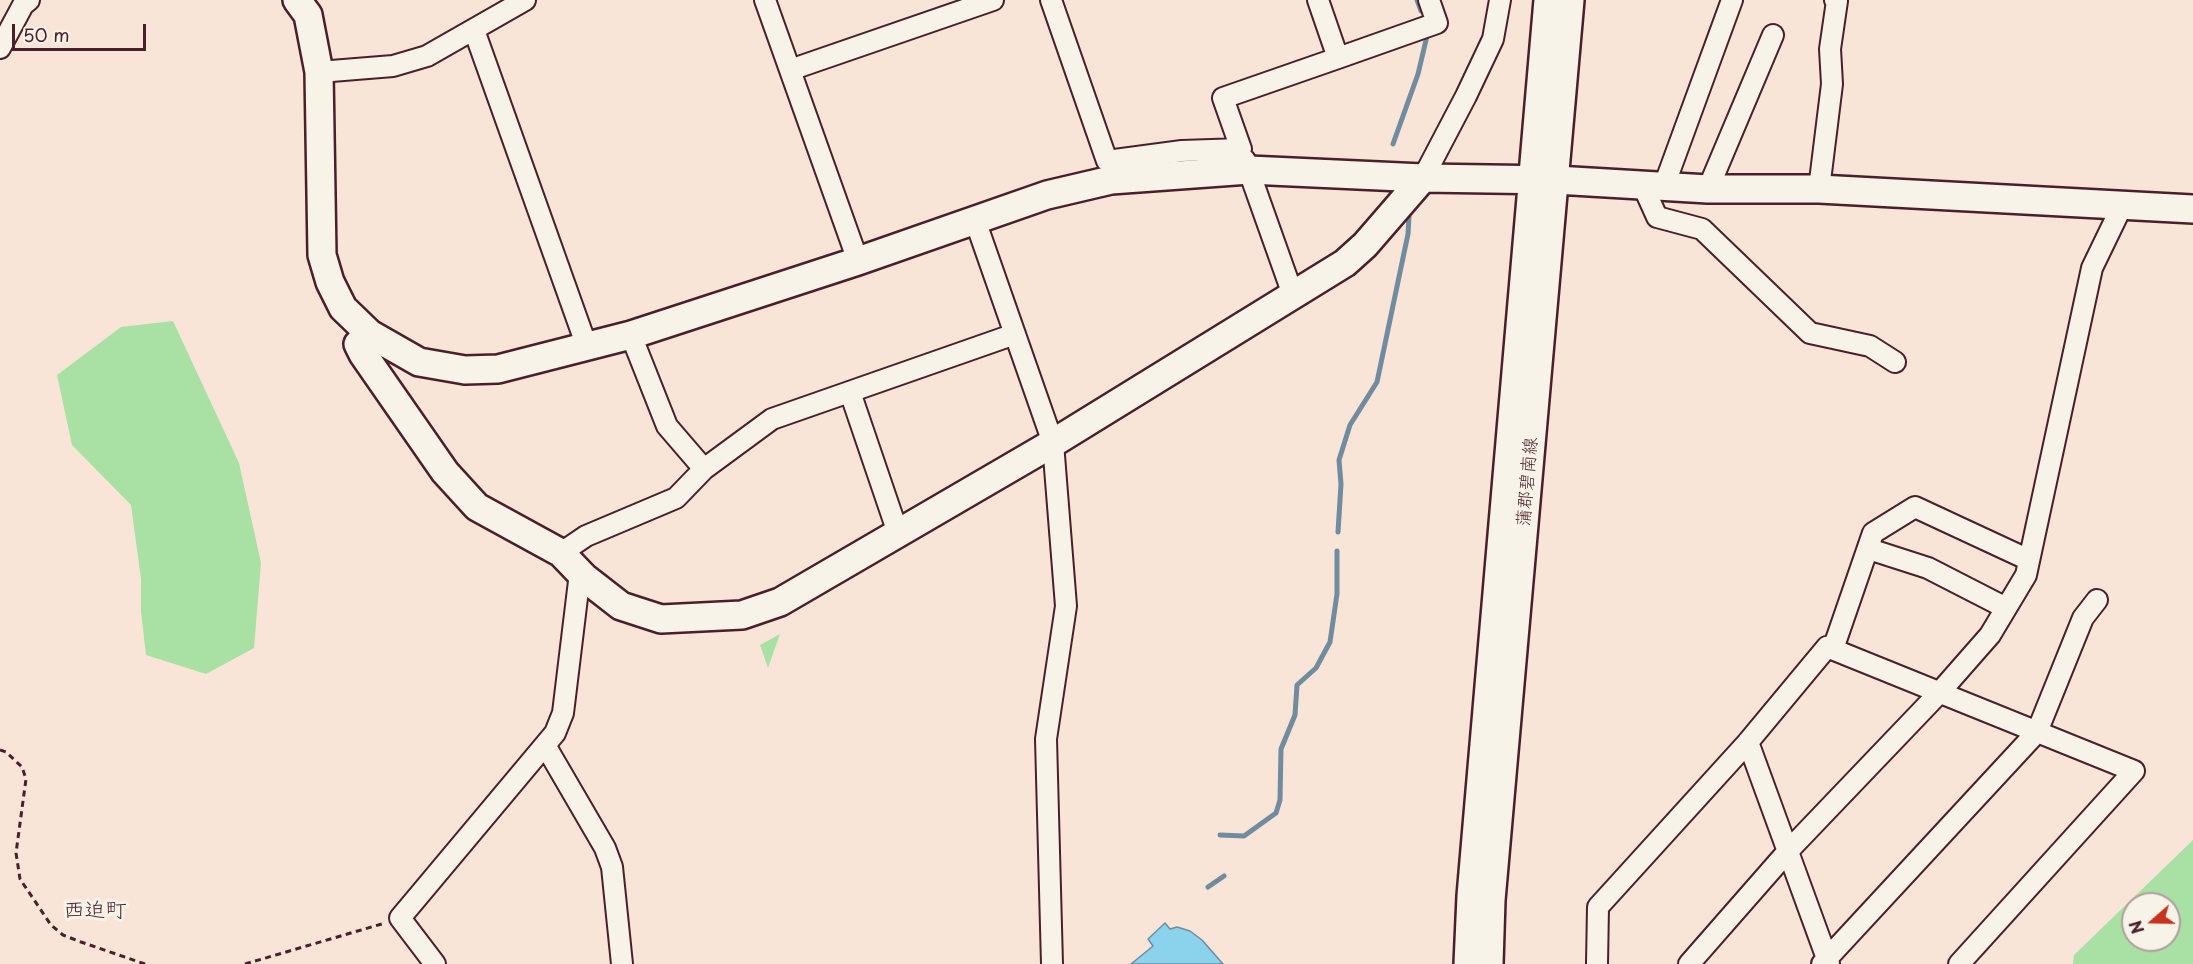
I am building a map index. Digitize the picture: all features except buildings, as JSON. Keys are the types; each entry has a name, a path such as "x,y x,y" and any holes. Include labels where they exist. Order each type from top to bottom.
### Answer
{"street":[{"path":"0,48 23,5 29,0"},
{"path":"297,0 308,15 319,72 322,255 330,282 343,308 370,334 419,362 465,370 498,369 631,335 858,261 1047,195 1121,178 1245,160"},
{"path":"319,72 393,66 427,56 525,0"},
{"path":"765,0 858,261"},
{"path":"790,70 993,0"},
{"path":"1051,0 1107,161 1182,151 1245,160 1423,178 1708,189 1819,189 2193,209"},
{"path":"1318,0 1338,58"},
{"path":"1293,295 1223,98 1437,23 1429,0"},
{"path":"370,334 360,340 358,345 363,354 445,472 477,507 561,553 580,573 621,606 661,618 742,615 780,602 1053,443 1346,263 1365,245 1423,178 1466,96 1492,39 1500,0"},
{"name":"蒲郡碧南線","path":"1489,964 1491,900 1544,181 1548,0"},
{"name":"蒲郡碧南線","path":"1468,964 1471,896 1544,181 1570,0"},
{"path":"1732,0 1654,186 1657,217 1702,229 1810,333 1869,346 1895,362"},
{"path":"1819,189 1832,84 1830,49 1838,2 1835,0"},
{"path":"474,30 587,347"},
{"path":"1708,189 1773,35"},
{"path":"1689,964 1788,851 1940,692 1990,634 2026,575 2092,268 2122,206"},
{"path":"975,220 1053,443 1066,606 1047,739 1052,964"},
{"path":"561,553 586,536 671,501 704,469 772,419 1015,334"},
{"path":"631,335 667,426 704,469"},
{"path":"850,392 898,533"},
{"path":"1833,649 1873,533 1915,507 2029,560"},
{"path":"1869,549 1928,568 2006,608"},
{"path":"435,964 400,918 555,733 563,713 580,573"},
{"path":"1748,741 1826,962 2037,732 2083,618 2097,600"},
{"path":"1597,964 1598,907 1748,741 1827,647 2134,771 1959,964"},
{"path":"545,745 605,848 612,867 622,964"}],"path":[{"path":"0,750 6,752 22,767 26,779 16,853 20,879 51,925 63,934 81,942 145,964"},
{"path":"245,964 400,918"}],"green space":[{"path":"173,321 239,463 261,563 254,648 206,674 146,655 141,612 141,579 131,505 72,445 57,375 121,327"},
{"path":"780,634 768,668 760,645"},
{"path":"2193,840 2193,964 2073,964 2074,955 2121,910 2121,952 2181,952 2181,892 2139,892"}],"water":[{"path":"1165,923 1170,929 1177,927 1190,931 1202,940 1223,964 1131,964 1153,946 1148,939"}],"waterway":[{"path":"1417,0 1421,11"},
{"path":"1393,144 1418,74 1427,36"},
{"path":"1338,532 1341,484 1339,460 1350,425 1377,382 1408,234 1409,217"},
{"path":"1220,835 1244,836 1276,813 1280,800 1281,749 1295,715 1297,685 1316,668 1330,642 1337,594 1337,551"},
{"path":"1208,887 1224,876"}],"district":[{"name":"西迫町","path":"95,911"}]}
